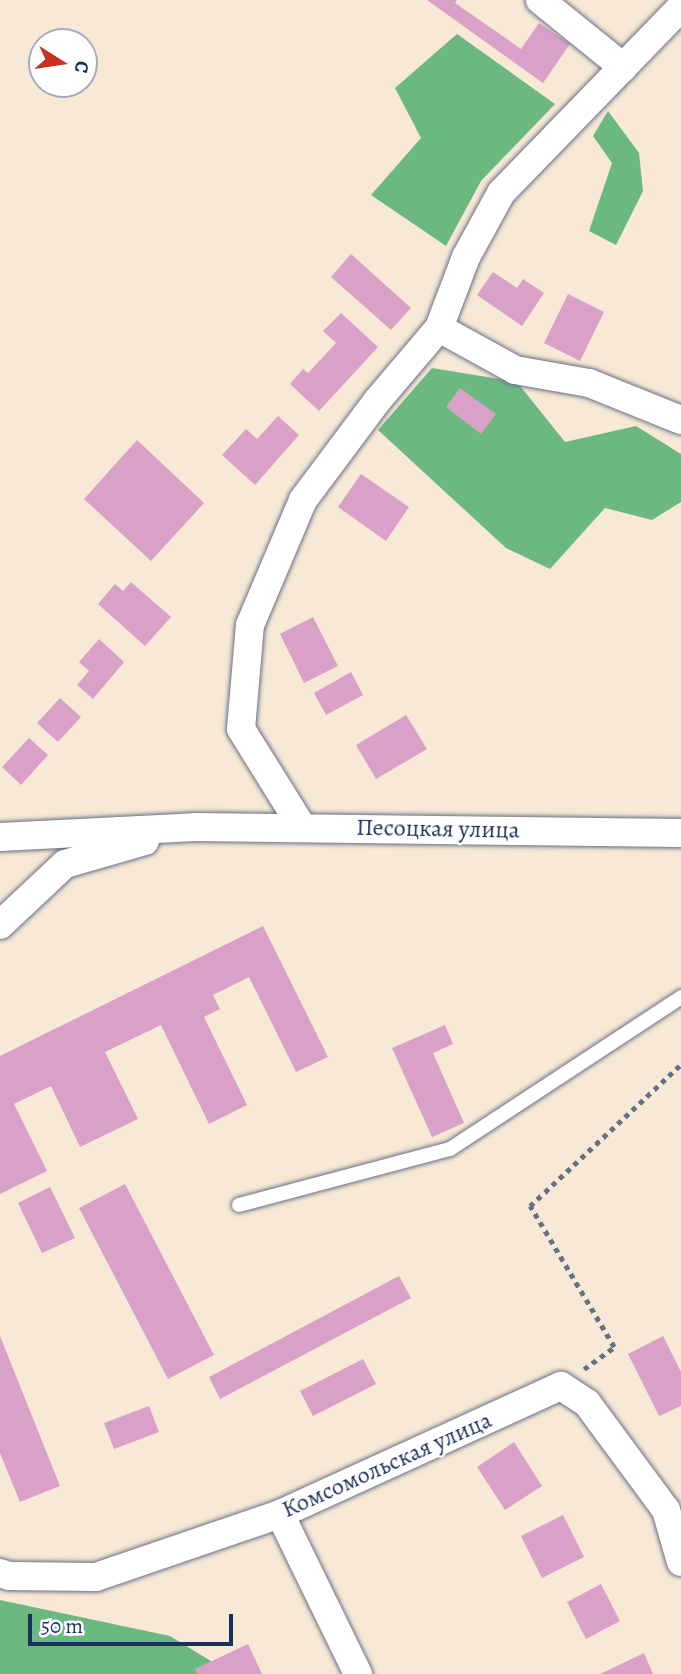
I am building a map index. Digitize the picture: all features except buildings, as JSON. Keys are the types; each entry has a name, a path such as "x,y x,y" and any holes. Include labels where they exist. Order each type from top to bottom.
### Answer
{"street":[{"path":"540,0 623,67"},
{"path":"302,827 240,729 250,625 303,499 377,401 439,328 466,257 501,193 681,8"},
{"path":"439,328 515,370 589,383 681,420"},
{"name":"Песоцкая улица","path":"0,925 65,864 195,827"},
{"name":"Песоцкая улица","path":"0,837 195,827 681,833"},
{"path":"561,1386 587,1404 666,1510 681,1563"},
{"name":"Комсомольская улица","path":"3,1576 96,1577 280,1514 561,1386"},
{"path":"280,1514 358,1674"}],"lane":[{"path":"239,1205 450,1149 681,997"}],"path":[{"path":"561,1386 614,1347 530,1206 681,1064"}],"green space":[{"path":"457,34 555,104 481,181 446,246 371,195 421,138 395,88"},
{"path":"608,111 639,153 643,191 616,245 589,231 612,163 593,136"},
{"path":"432,368 517,382 565,442 636,426 681,454 681,502 652,520 605,508 550,569 506,548 378,430"},
{"path":"0,1600 170,1636 232,1674 0,1674"}]}
